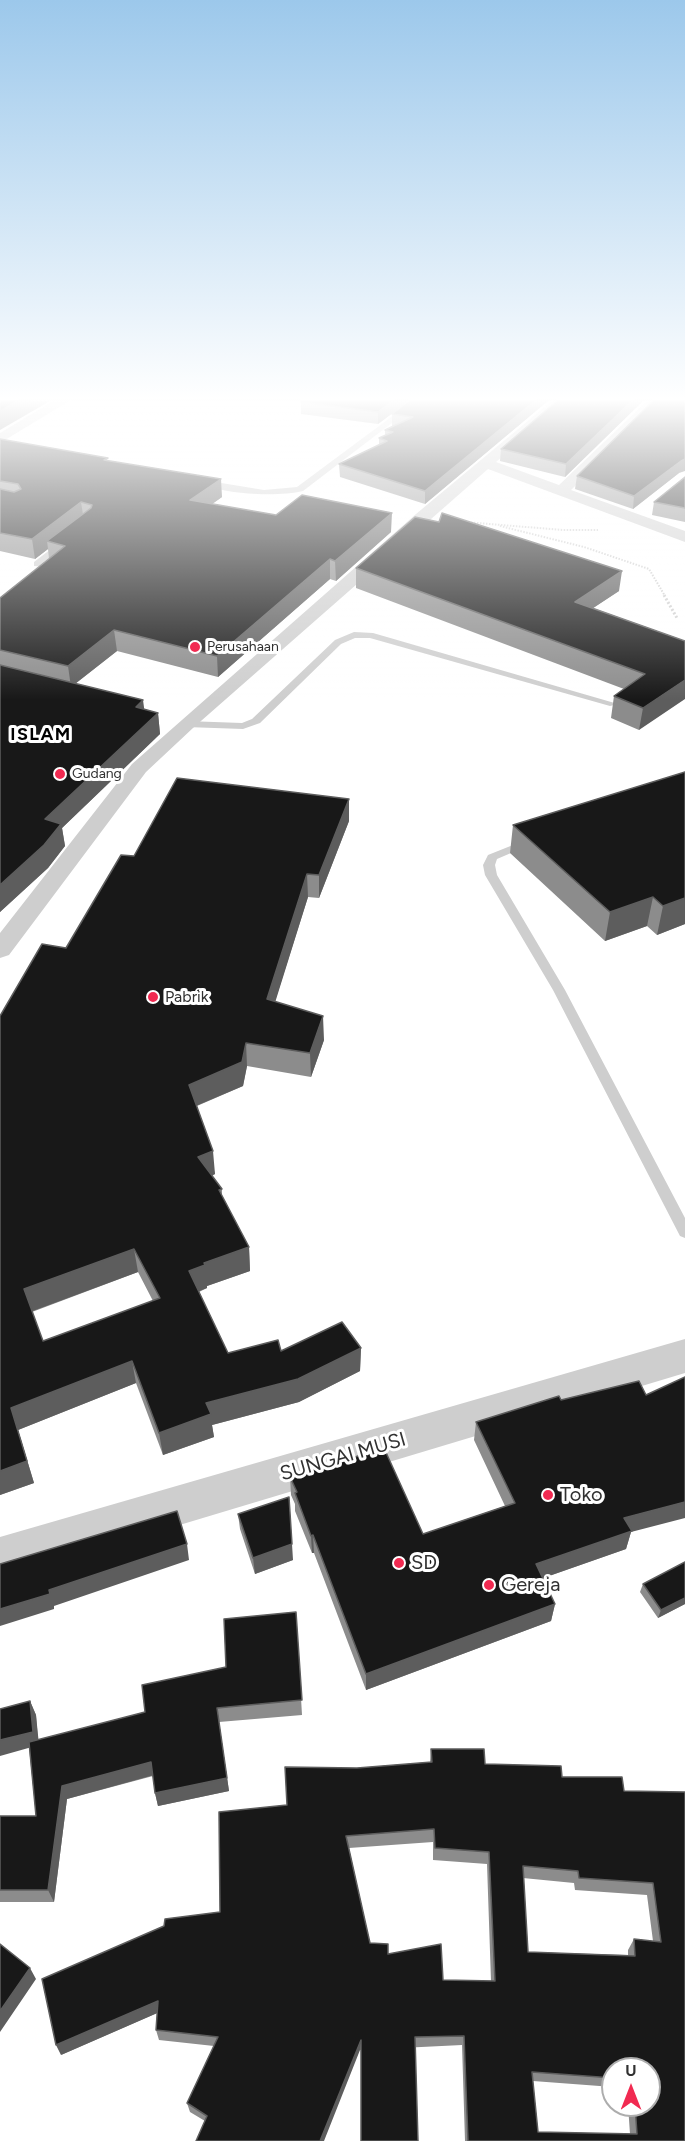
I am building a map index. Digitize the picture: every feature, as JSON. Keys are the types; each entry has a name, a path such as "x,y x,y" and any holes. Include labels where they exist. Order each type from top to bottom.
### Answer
{"street":[{"path":"0,950 140,768 186,724 442,500"},
{"path":"584,500 685,537"},
{"path":"635,518 651,504"},
{"path":"164,718 186,724"},
{"name":"SUNGAI MUSI","path":"0,1558 685,1356"}],"lane":[{"path":"46,573 54,566 37,564 71,538"},
{"path":"186,724 243,726 256,721 338,642 354,635 370,635 613,704"},
{"path":"537,839 503,850 492,857 489,865 491,875 560,990 685,1232"}],"path":[{"path":"422,517 563,530 603,530"},
{"path":"484,523 584,547 649,569 677,618"}],"building":[{"path":"0,500 190,500 276,515 296,500 327,500 392,513 335,561 330,559 217,656 114,630 68,666 0,650 0,598 65,546 47,541 92,505 81,502 32,539 0,533"},
{"path":"657,500 685,500 685,508 654,502"},
{"path":"442,513 622,571 575,602 685,641 685,680 643,708 614,696 645,674 356,568 415,517 439,522"},
{"name":"Gudang","path":"0,665 143,700 136,707 158,713 45,819 61,824 44,845 0,885"},
{"path":"685,772 685,898 663,906 653,897 610,912 513,825"},
{"path":"177,778 349,799 319,875 307,874 267,999 323,1016 310,1053 246,1043 242,1062 189,1085 213,1151 198,1157 222,1189 219,1190 249,1247 204,1263 205,1265 189,1271 228,1353 278,1340 281,1351 342,1322 361,1348 298,1379 206,1403 211,1414 159,1433 132,1361 11,1408 27,1461 0,1471 0,1016 42,944 66,948 121,855 134,856","holes":["134,1249 160,1298 43,1341 24,1289"]},
{"path":"685,1377 685,1502 624,1518 632,1531 536,1564 555,1604 366,1674 290,1477 384,1448 423,1534 515,1503 476,1422 559,1396 561,1400 639,1381 646,1395"},
{"path":"289,1497 292,1544 253,1558 238,1514"},
{"path":"177,1511 187,1544 49,1590 50,1594 0,1609 0,1564"},
{"path":"685,1562 685,1598 661,1610 643,1584"},
{"path":"296,1612 302,1700 217,1708 227,1778 155,1793 151,1762 62,1786 48,1890 0,1890 0,1816 36,1816 29,1742 145,1712 142,1685 226,1667 224,1619"},
{"path":"30,1701 33,1732 0,1740 0,1709"},
{"path":"431,1749 484,1749 485,1764 561,1766 562,1777 622,1777 624,1791 685,1792 685,2141 468,2141 464,2036 415,2037 418,2141 361,2141 361,2040 320,2141 196,2141 207,2116 187,2103 218,2037 156,2030 158,2001 56,2045 42,1979 164,1926 165,1919 220,1912 219,1812 287,1805 285,1767 357,1768 432,1762","holes":["434,1829 435,1848 489,1852 495,1981 443,1980 441,1944 388,1954 388,1944 370,1943 346,1836","523,1866 578,1871 579,1878 653,1883 661,1942 634,1939 635,1956 528,1952","601,2057 661,2057 661,2117 636,2117 637,2134 538,2132 532,2072 601,2077"]},
{"path":"0,1944 30,1968 0,2011"}],"place":[{"name":"Perusahaan","path":"195,647"},
{"name":"Gudang","path":"60,774"},
{"name":"Pabrik","path":"153,997"},
{"name":"Toko","path":"548,1495"},
{"name":"SD","path":"399,1563"},
{"name":"Gereja","path":"489,1585"}],"district":[{"name":"ISLAM","path":"41,735"}]}
